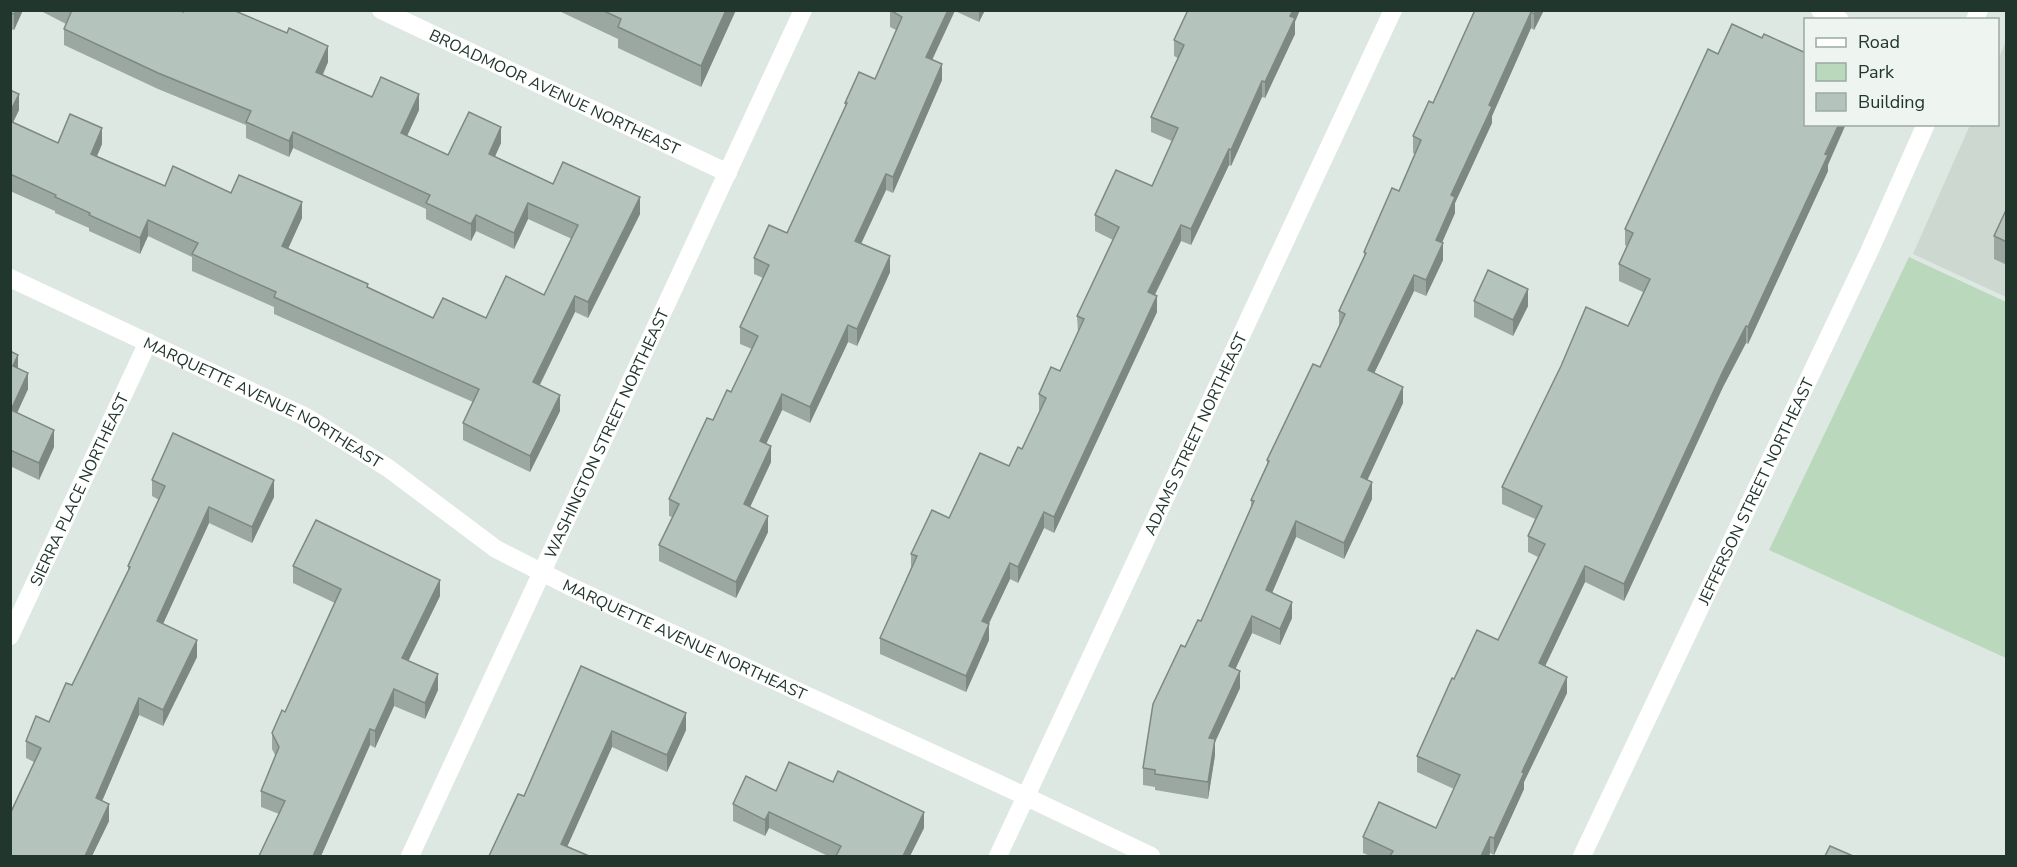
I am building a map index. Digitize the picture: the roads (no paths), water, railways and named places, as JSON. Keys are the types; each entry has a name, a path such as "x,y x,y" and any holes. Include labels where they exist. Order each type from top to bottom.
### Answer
{"street":[{"name":"BROADMOOR AVENUE NORTHEAST","path":"381,10 728,173"},
{"name":"WASHINGTON STREET NORTHEAST","path":"410,856 543,574 803,10"},
{"name":"ADAMS STREET NORTHEAST","path":"999,856 1394,10"},
{"path":"1820,10 1836,18"},
{"name":"JEFFERSON STREET NORTHEAST","path":"1582,856 1869,252 1925,126"},
{"name":"MARQUETTE AVENUE NORTHEAST","path":"10,278 306,417 388,468 496,549 543,574 1027,796 1152,856"},
{"name":"SIERRA PLACE NORTHEAST","path":"10,636 148,342"}]}
